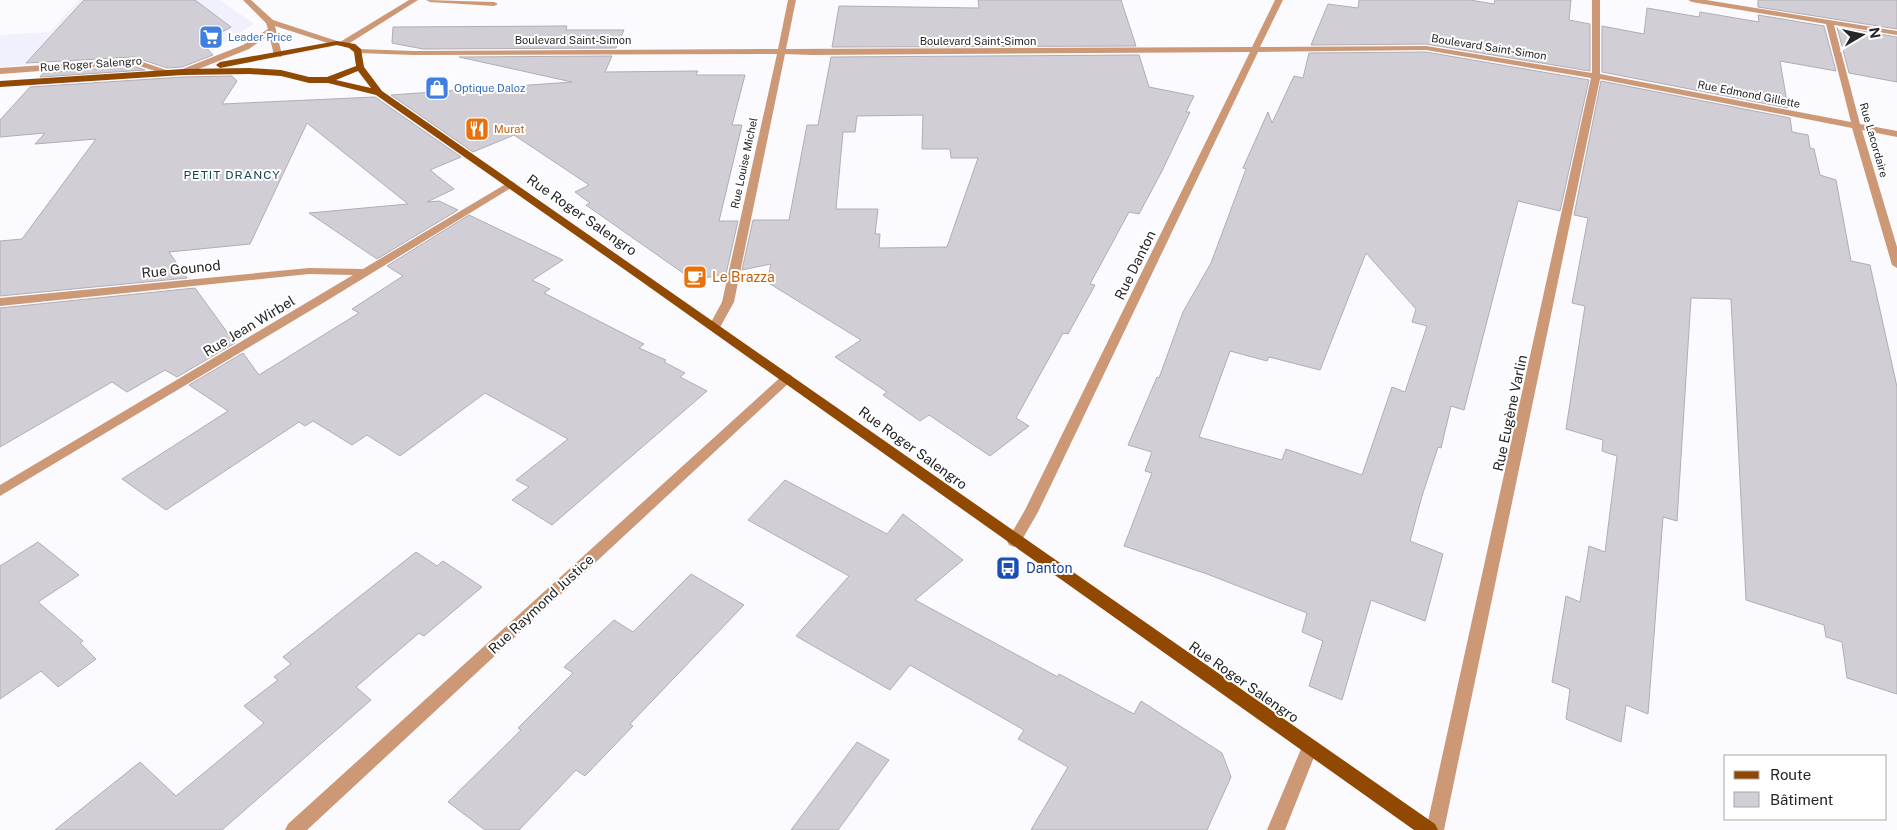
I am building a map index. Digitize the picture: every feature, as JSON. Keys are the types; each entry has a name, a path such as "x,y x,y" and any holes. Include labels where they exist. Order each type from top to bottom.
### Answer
{"main road":[{"path":"328,80 360,67 358,51 352,46 339,44"},
{"name":"Rue Roger Salengro","path":"183,72 278,55 308,47 339,44"},
{"path":"278,55 281,73"},
{"name":"Rue Roger Salengro","path":"360,67 379,93 787,378 1014,541 1429,830"},
{"name":"Rue Roger Salengro","path":"0,84 171,72 249,71 281,73 309,80 328,80 379,93"}],"street":[{"path":"247,0 271,26 278,55"},
{"path":"271,26 339,44 414,0"},
{"path":"430,0 494,4"},
{"name":"Rue Louise Michel","path":"714,328 728,302 792,0"},
{"name":"Rue Danton","path":"1014,541 1031,512 1279,0"},
{"name":"Rue Eugène Varlin","path":"1436,830 1596,76 1596,0"},
{"path":"1692,0 1897,34"},
{"name":"Rue Lacordaire","path":"1829,22 1856,125 1897,265"},
{"path":"183,72 246,47 271,26"},
{"name":"Boulevard Saint-Simon","path":"358,51 414,53 781,51 821,53 1426,48 1596,76"},
{"path":"0,71 134,61 171,72"},
{"name":"Rue Edmond Gillette","path":"1596,76 1897,134"},
{"name":"Rue Jean Wirbel","path":"0,490 319,301 511,184"},
{"name":"Rue Gounod","path":"0,302 309,271 364,272"},
{"name":"Rue Raymond Justice","path":"294,830 787,378"},
{"path":"1276,830 1310,747"}],"shaded area":[{"path":"79,0 220,0 254,24 212,50 0,67 0,35 50,32"}],"building":[{"path":"84,0 195,0 231,27 202,43 213,55 182,67 167,68 134,57 26,63"},
{"path":"978,0 1121,0 1136,46 832,47 839,6 979,8"},
{"path":"1359,0 1470,0 1494,4 1495,0 1571,0 1569,20 1590,24 1590,71 1426,44 1311,45 1328,4 1358,8"},
{"path":"1758,0 1897,0 1897,29 1758,7"},
{"path":"1647,8 1699,17 1700,12 1759,22 1758,15 1824,26 1836,71 1780,61 1788,108 1602,72 1602,26 1644,34"},
{"path":"567,26 566,30 624,30 616,48 423,49 392,43 393,27"},
{"path":"1837,27 1897,37 1897,82 1849,73"},
{"path":"1426,52 1589,80 1560,211 1518,201 1464,410 1451,406 1441,448 1438,447 1422,496 1410,541 1443,554 1425,621 1371,600 1342,700 1309,686 1323,641 1302,632 1307,613 1207,574 1124,546 1152,473 1145,471 1152,452 1128,445 1157,377 1159,378 1183,312 1211,263 1246,169 1243,168 1268,112 1272,123 1294,76 1303,78 1309,53","holes":["1366,253 1416,309 1412,322 1427,326 1405,392 1392,387 1362,475 1286,449 1282,460 1199,437 1230,351 1267,361 1269,357 1320,370"]},
{"path":"1139,55 1149,87 1194,96 1186,112 1190,112 1139,214 1129,212 1090,284 1095,285 1068,334 1063,333 1016,418 1029,426 990,456 929,415 920,421 883,395 887,392 835,357 861,340 767,282 771,264 742,270 753,220 789,220 807,125 818,125 831,57","holes":["923,115 922,149 950,149 951,158 978,158 947,247 879,248 880,234 875,234 878,209 836,209 843,132 855,132 857,116"]},
{"path":"612,56 605,72 698,71 696,75 745,75 732,125 742,125 719,221 738,221 726,274 693,280 586,205 590,203 575,192 589,185 514,135 473,152 391,95 572,82 459,57"},
{"path":"133,66 145,70 40,77 43,73"},
{"path":"232,76 237,81 222,104 375,97 461,157 430,170 454,189 427,202 439,201 458,210 377,259 309,213 408,204 307,123 250,244 169,252 187,278 0,296 0,241 22,239 96,139 35,144 45,133 0,137 0,120 30,87 183,77"},
{"path":"1601,81 1790,118 1792,132 1808,135 1810,148 1814,149 1820,175 1836,180 1851,261 1870,265 1897,387 1897,694 1847,678 1842,642 1826,637 1824,625 1746,600 1731,299 1691,298 1677,521 1663,517 1648,714 1626,705 1621,742 1566,719 1570,689 1552,682 1566,596 1580,602 1589,546 1605,552 1617,456 1602,451 1603,440 1566,429 1585,306 1572,303 1588,218 1574,215"},
{"path":"469,215 563,260 532,280 550,289 544,293 644,344 639,348 666,360 664,362 685,373 680,377 707,391 552,525 512,500 529,487 516,480 568,439 485,393 400,456 367,435 352,445 313,421 305,426 299,422 166,510 122,479 228,411 189,385 243,353 259,375 359,313 352,309 403,276 387,266"},
{"path":"195,288 235,343 177,377 165,370 127,392 112,382 0,447 0,308"},
{"path":"785,480 887,534 903,514 963,560 915,600 1058,677 1059,674 1134,714 1141,701 1222,753 1231,777 1207,830 1031,830 1068,767 1018,739 1024,730 910,665 890,690 796,636 849,576 748,520"},
{"path":"38,542 79,575 38,602 83,641 80,643 96,659 58,687 41,671 0,699 0,566"},
{"path":"416,552 437,566 443,561 482,587 424,636 419,633 356,687 371,700 222,830 55,830 140,762 176,796 264,723 244,706 278,680 274,677 291,664 283,657"},
{"path":"691,574 744,605 630,724 633,726 585,776 576,770 519,830 485,830 448,802 521,730 518,728 573,673 564,667 614,620 633,632"},
{"path":"857,742 889,760 838,830 791,830"}],"place":[{"name":"Leader Price","path":"211,37"},
{"name":"Optique Daloz","path":"437,88"},
{"name":"Murat","path":"477,129"},
{"name":"Le Brazza","path":"695,277"},
{"name":"Danton","path":"1008,568"}],"district":[{"name":"PETIT DRANCY","path":"232,175"}]}
